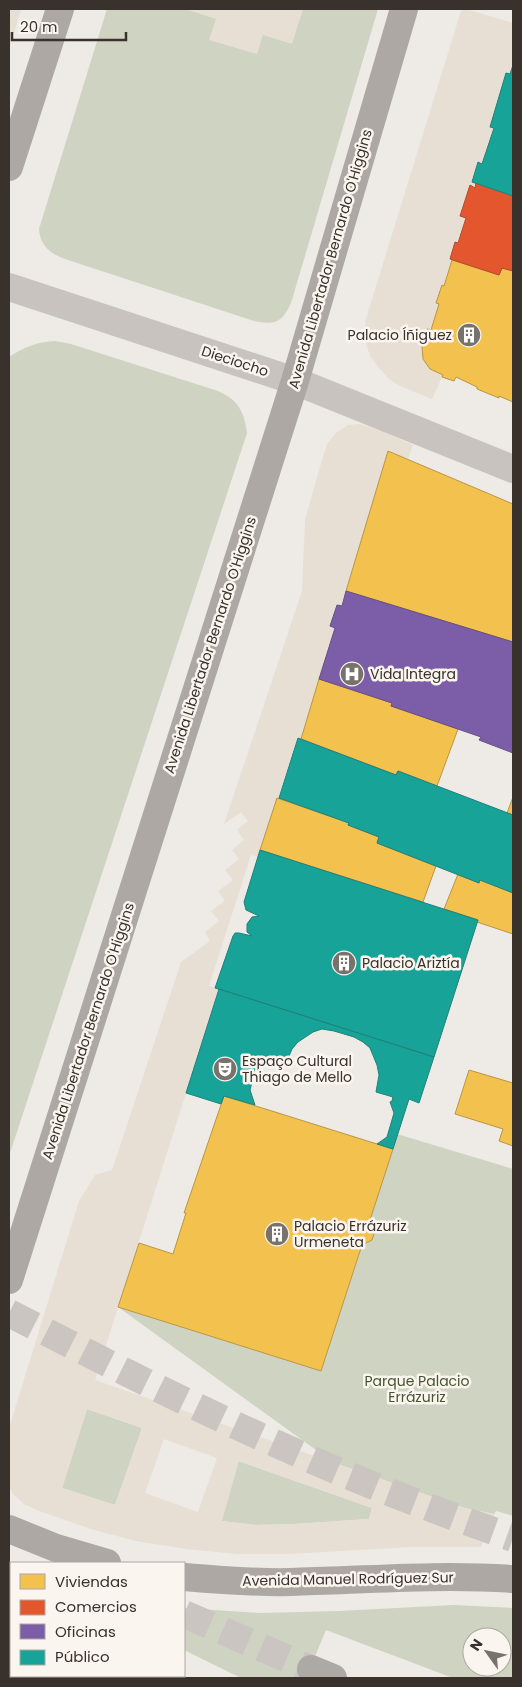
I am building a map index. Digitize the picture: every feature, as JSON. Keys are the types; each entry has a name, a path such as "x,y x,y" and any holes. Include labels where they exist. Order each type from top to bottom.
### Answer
{"main road":[{"path":"9,167 60,9"},
{"name":"Avenida Libertador Bernardo O'Higgins","path":"9,1280 295,381 404,9"},
{"path":"9,1529 56,1548 103,1562"},
{"name":"Avenida Manuel Rodríguez Sur","path":"185,1577 290,1582 473,1576 513,1579"}],"street":[{"name":"Dieciocho","path":"9,287 295,381 513,469"}],"green space":[{"path":"107,9 378,9 291,303 281,319 267,323 254,321 65,259 55,255 44,245 39,229"},
{"path":"55,341 71,344 225,394 235,402 242,412 247,433 9,1156 9,357 31,346"},
{"name":"Parque Palacio Errázuriz","path":"397,1134 513,1169 513,1516 496,1511 494,1514 465,1508 334,1463 118,1307 321,1371 362,1245 372,1240 376,1228 370,1220"},
{"path":"87,1409 142,1428 115,1505 62,1488"},
{"path":"238,1461 372,1508 369,1519 257,1525 221,1521"},
{"path":"454,1605 513,1608 513,1678 453,1678 326,1630 306,1678 241,1678 185,1650 185,1608 260,1613"}],"shaded area":[{"path":"9,9 21,9 9,50"},
{"path":"185,9 303,9 292,44 263,35 257,54 209,40 216,19"},
{"path":"462,10 469,10 513,23 513,65 482,164 478,163 472,182 476,183 475,188 470,186 460,216 466,218 458,243 455,242 450,259 452,260 437,302 439,304 431,330 427,329 422,346 423,359 430,369 443,375 432,399 400,386 389,379 379,368 370,356 366,343 365,322"},
{"path":"359,424 382,431 413,445 408,459 388,451 342,606 336,605 330,626 335,628 301,739 298,738 258,857 251,855 209,986 219,989 95,1380 465,1508 494,1514 481,1547 412,1547 288,1554 237,1554 186,1549 136,1541 94,1530 24,1504 13,1494 9,1487 9,1428 79,1201 95,1175 112,1170 181,962 210,941 205,932 219,921 211,911 225,901 218,891 233,880 225,870 239,859 232,850 244,840 237,830 248,821 241,812 224,824 302,591 305,520 327,444 336,433 348,425","holes":["87,1409 142,1428 115,1505 62,1488","164,1439 217,1458 198,1512 145,1493","239,1461 372,1508 369,1519 257,1525 222,1521"]}],"building: Viviendas":[{"name":"Palacio Íñiguez","path":"452,260 499,275 502,268 513,271 513,402 477,389 477,387 456,377 454,381 442,377 443,375 430,369 423,359 422,346 427,329 431,330 439,304 436,303 442,285 444,286"},
{"path":"388,451 513,504 513,642 346,591"},
{"path":"319,679 392,703 391,706 458,729 437,786 398,771 396,775 301,739"},
{"path":"513,797 513,815 507,813"},
{"path":"277,798 349,823 348,825 379,837 377,843 436,866 423,902 260,850"},
{"path":"458,874 479,883 480,880 513,893 513,934 444,909"},
{"path":"469,1070 513,1083 513,1146 499,1141 503,1129 455,1114"},
{"name":"Palacio Errázuriz Urmeneta","path":"224,1096 393,1149 370,1220 376,1228 372,1240 362,1245 321,1371 118,1307 139,1243 173,1254 186,1213 184,1213"}],"building: Comercios":[{"path":"476,183 513,196 513,271 502,268 499,275 450,259 455,242 458,243 466,218 460,216 470,185 475,188"}],"building: Oficinas":[{"path":"346,591 513,642 513,753 479,740 481,737 391,706 392,703 319,679 335,628 330,626 337,605 342,606"}],"building: Público":[{"path":"513,65 513,196 472,182 478,162 482,164 494,128 490,127 506,73 510,74"},
{"path":"298,738 396,775 398,771 513,815 513,893 480,880 479,883 377,843 379,837 348,825 349,823 279,798"},
{"name":"Palacio Ariztía","path":"260,850 478,920 434,1057 215,988 233,936 235,933 239,933 252,936 247,932 247,924 252,917 259,916 246,910 244,902"},
{"name":"Espaço Cultural Thiago de Mello","path":"219,989 434,1057 419,1103 409,1099 393,1149 377,1144 387,1137 394,1113 390,1102 393,1097 376,1092 379,1075 370,1048 354,1037 334,1031 322,1029 313,1032 298,1042 292,1049 286,1063 268,1058 267,1063 262,1064 255,1070 250,1090 255,1105 224,1096 221,1104 186,1093"}],"tunnel":[{"path":"9,1313 182,1400 253,1433 400,1496 513,1538"},
{"path":"185,1614 311,1669"}],"place":[{"name":"Palacio Íñiguez","path":"469,335"},
{"name":"Vida Integra","path":"352,674"},
{"name":"Palacio Ariztía","path":"344,963"},
{"name":"Espaço Cultural Thiago de Mello","path":"225,1069"},
{"name":"Palacio Errázuriz Urmeneta","path":"277,1234"}]}
